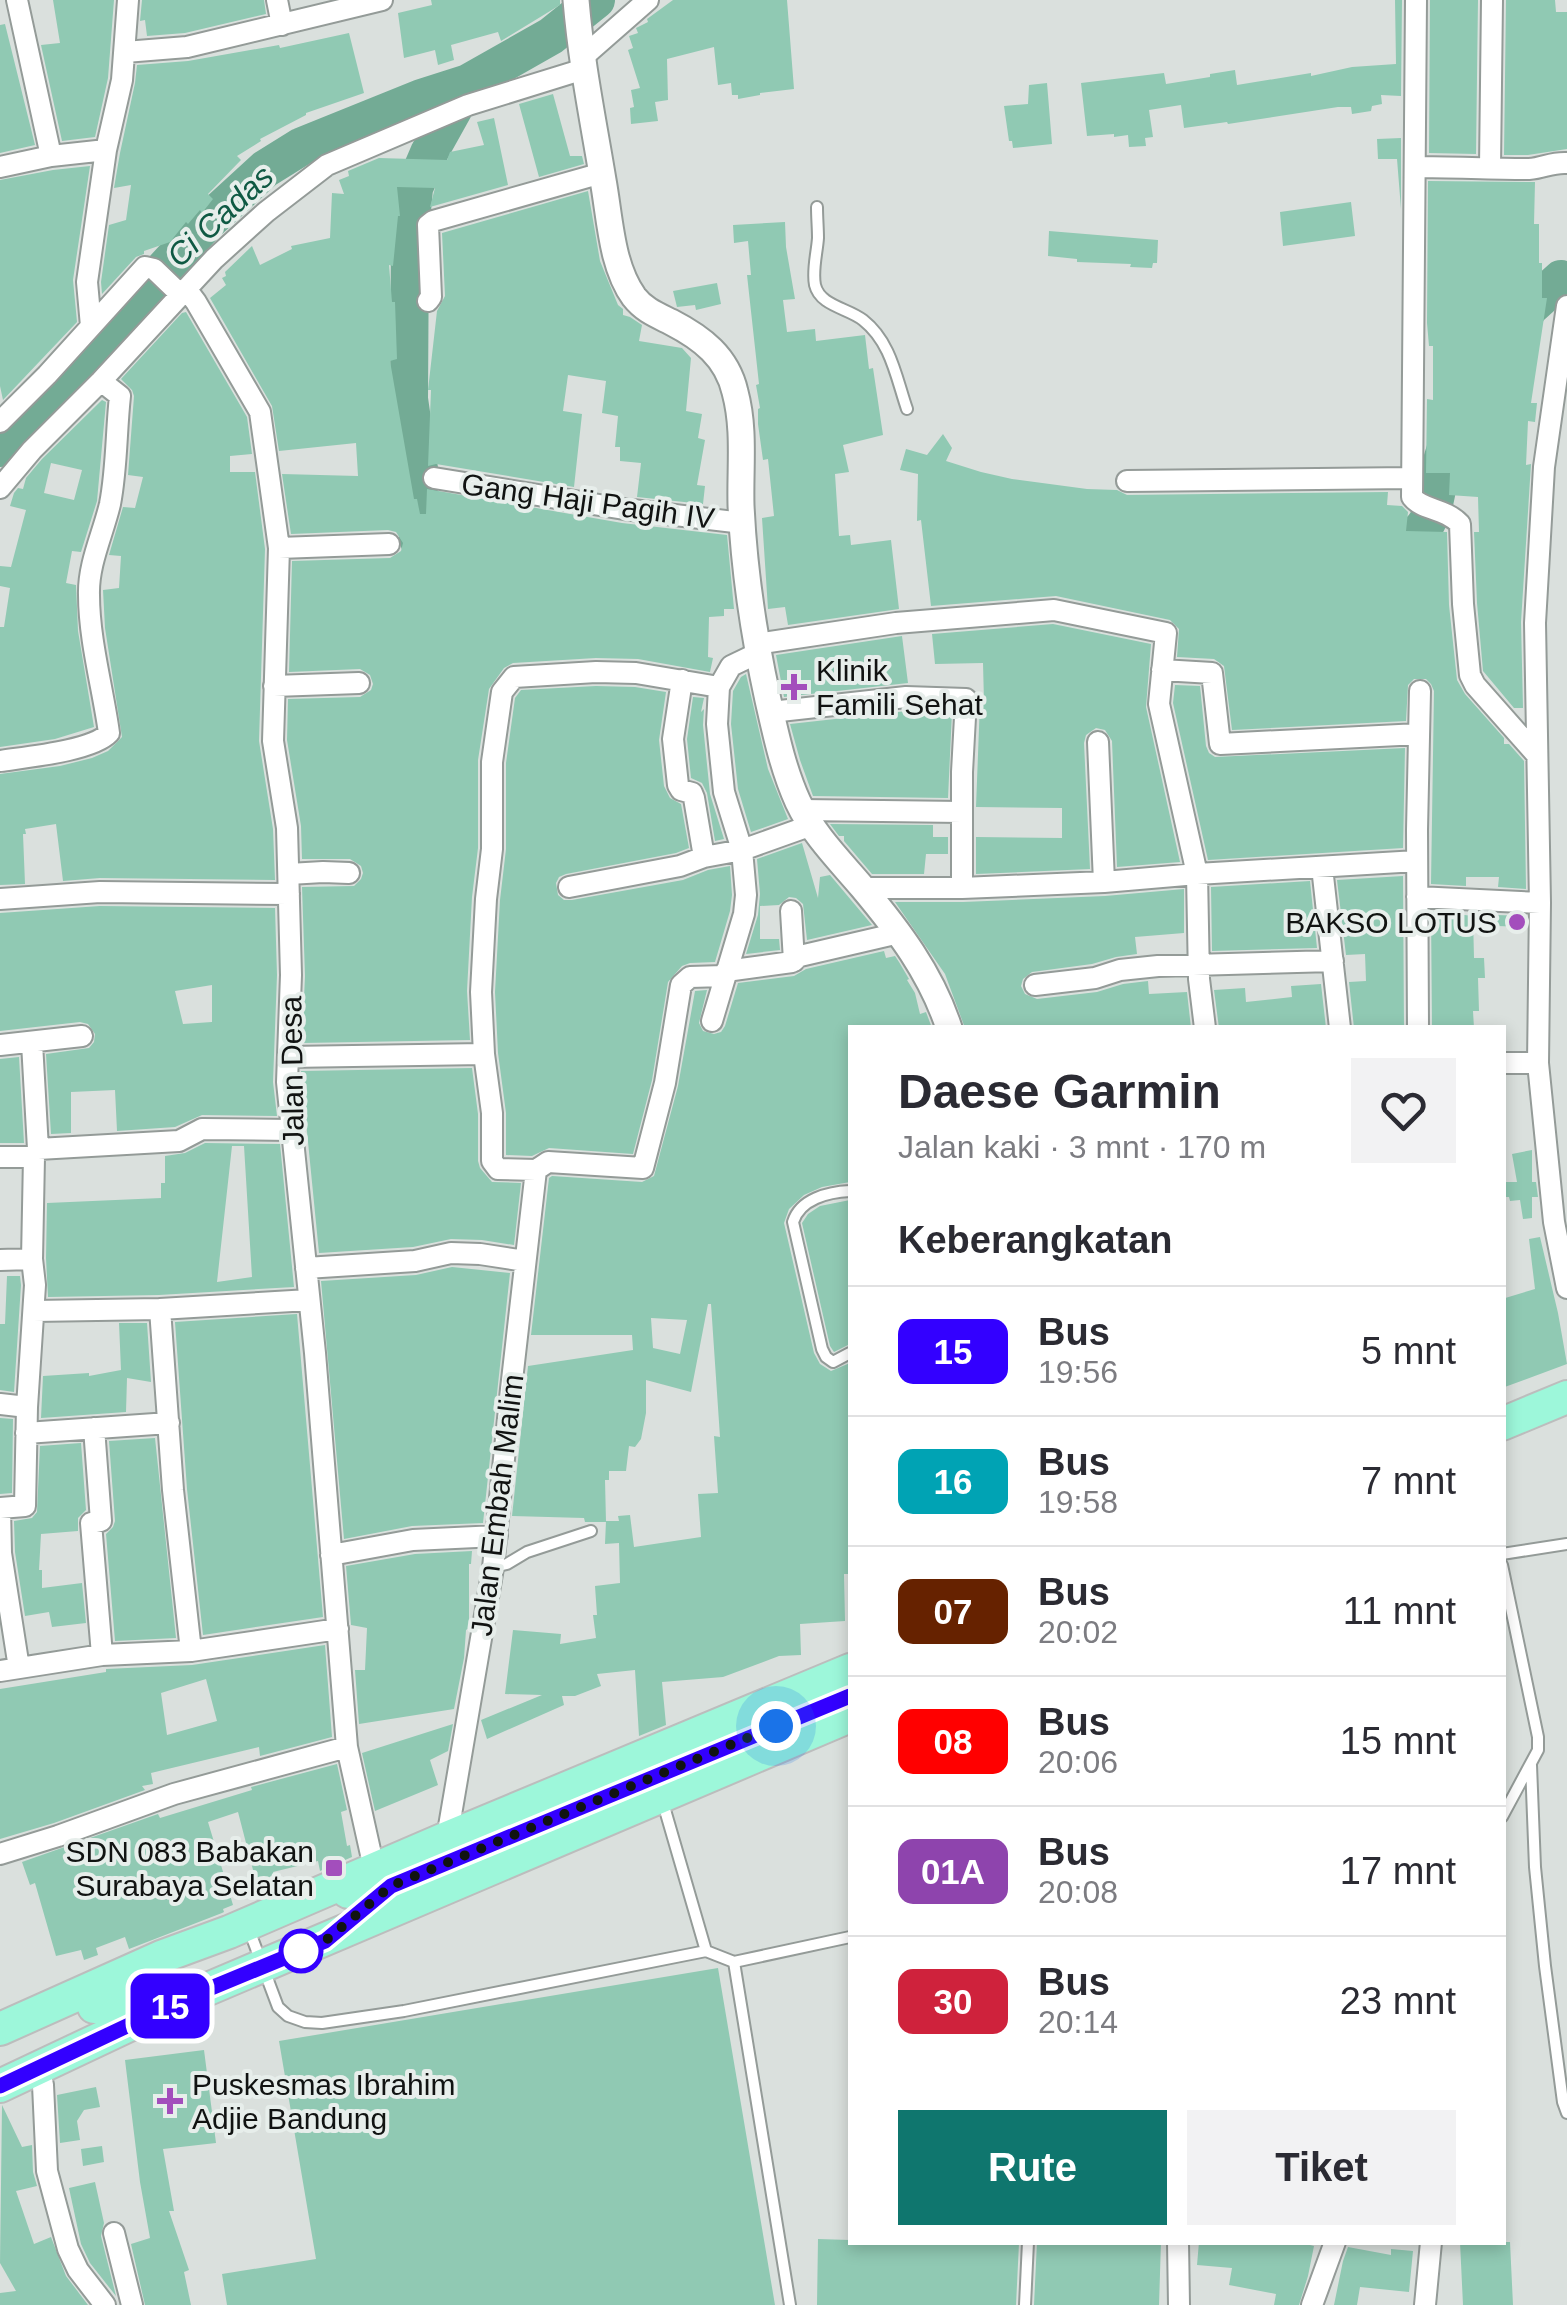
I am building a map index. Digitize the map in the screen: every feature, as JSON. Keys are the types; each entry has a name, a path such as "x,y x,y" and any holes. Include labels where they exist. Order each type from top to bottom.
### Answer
{"main road":[{"path":"1506,1400 1567,1375"},
{"path":"1506,1422 1567,1398"},
{"path":"1506,1439 1567,1415"},
{"path":"325,1941 391,1878 447,1838 848,1671"},
{"path":"0,2052 255,1945 391,1878 848,1697"},
{"path":"255,1945 325,1941 848,1717"},
{"path":"255,1945 311,1897 391,1878"},
{"path":"0,2028 170,1980"},
{"path":"0,2086 39,2068 170,1980"},
{"path":"0,2067 101,2012"}],"street":[{"path":"17,0 51,156"},
{"path":"91,326 88,282 106,150 122,80 128,0"},
{"path":"277,0 282,25"},
{"path":"124,52 186,47 382,0"},
{"path":"0,488 32,450 102,381 173,285 214,260 266,212 327,165 583,63 648,0"},
{"path":"1416,0 1412,497 1418,505 1457,520 1461,529 1470,675 1537,756"},
{"path":"1490,167 1492,0"},
{"path":"577,12 618,266 644,308 701,339 727,368 735,388 741,419 745,558 757,649 784,768 822,841 914,952 948,1025"},
{"path":"0,167 106,150"},
{"path":"1416,167 1544,168 1550,163 1567,163"},
{"path":"428,301 428,225 433,221 602,173"},
{"path":"1,417 47,376 140,271 147,266 173,285"},
{"name":"Jalan Desa","path":"173,285 196,302 260,412 279,548 273,740 287,828 290,1130 309,1300 347,1747 391,1878"},
{"path":"1567,306 1544,468 1534,623 1540,903 1538,1063 1546,1154 1564,1248 1567,1288"},
{"path":"0,761 60,752 100,741 109,734 88,593 110,503 120,396 102,381"},
{"name":"Gang Haji Pagih IV","path":"434,478 624,509 743,522"},
{"path":"1128,481 1411,478"},
{"path":"279,548 389,544"},
{"path":"712,1022 746,895 742,850 724,792 718,724 719,687 731,666 757,649 896,623 1054,610 1166,632 1159,704 1197,874 1199,963 1206,1025"},
{"path":"1162,670 1212,673 1220,744 1419,734"},
{"path":"719,687 636,672 596,672 514,677 502,692 492,762 492,849 481,992 492,1113 492,1161 498,1169 536,1170 548,1162 644,1168 665,1083 681,986 690,978 794,960 899,933"},
{"path":"682,680 673,739 678,784 694,798 704,857"},
{"path":"274,686 359,683"},
{"path":"1418,1025 1420,691"},
{"path":"771,712 906,697 966,699 962,888"},
{"path":"1098,742 1104,882"},
{"path":"569,887 742,850 807,817 962,812"},
{"path":"863,888 1104,882 1417,860"},
{"path":"1322,867 1340,1025"},
{"path":"0,899 289,884 323,872 349,873"},
{"path":"1417,897 1540,903"},
{"path":"791,910 794,960"},
{"path":"1034,985 1094,978 1120,970 1199,963 1332,960"},
{"path":"0,1046 82,1036"},
{"path":"32,1043 35,1285 26,1406 26,1506 0,1508 10,1669 102,1655 192,1651 338,1629"},
{"path":"288,1056 484,1054"},
{"path":"1506,1063 1538,1063"},
{"path":"0,1156 179,1142 202,1129 290,1130"},
{"name":"Jalan Embah Malim","path":"447,1838 494,1568 536,1170"},
{"path":"306,1268 415,1261 451,1253 525,1261"},
{"path":"0,1260 32,1259"},
{"path":"34,1311 160,1310 309,1300"},
{"path":"160,1310 173,1490 192,1651"},
{"path":"0,1404 26,1406"},
{"path":"26,1433 169,1423"},
{"path":"94,1428 101,1521 91,1524 102,1655"},
{"path":"331,1554 414,1540 497,1536"},
{"path":"0,1854 174,1794 347,1747"},
{"path":"39,2068 47,2171 68,2249 78,2270 105,2305"},
{"path":"114,2232 132,2305"},
{"path":"1178,2245 1179,2305"},
{"path":"1312,2305 1335,2245"},
{"path":"1425,2305 1432,2245"}],"lane":[{"path":"816,207 816,289 835,306 867,322 882,337 907,409"},
{"path":"848,1191 820,1195 797,1212 793,1222 822,1350 833,1362 848,1355"},
{"path":"494,1568 527,1552 591,1531"},
{"path":"1506,1553 1567,1544"},
{"path":"1506,1584 1538,1736 1538,1750 1506,1810"},
{"path":"1530,1765 1545,1966 1567,2112"},
{"path":"661,1795 706,1951"},
{"path":"255,1945 278,2007 304,2022 322,2023 404,2011 706,1951 734,1962 848,1937"},
{"path":"734,1962 790,2305"},
{"path":"1025,2305 1028,2245"}],"building":[{"path":"53,0 114,0 108,78 95,137 62,141 41,45 60,43"},
{"path":"142,0 264,0 266,14 185,33 147,36 145,20 140,21"},
{"path":"431,0 560,0 560,5 501,41 498,32 451,45 454,60 438,65 435,50 404,58 398,13 432,5"},
{"path":"673,0 787,0 794,89 738,99 738,95 732,95 731,83 718,85 714,47 667,59 668,100 655,102 658,121 631,124 631,90 640,88 628,50 633,48 629,36 638,33 636,28"},
{"path":"1395,0 1402,0 1401,96 1381,95 1382,104 1372,106 1371,111 1352,114 1351,107 1338,107 1184,128 1181,105 1149,110 1153,137 1145,138 1146,146 1129,147 1128,135 1087,136 1081,83 1164,73 1166,84 1235,70 1237,85 1396,64"},
{"path":"1430,0 1478,0 1476,154 1429,153"},
{"path":"1506,0 1555,0 1556,12 1567,12 1567,149 1504,155"},
{"path":"5,24 35,145 0,153 0,25"},
{"path":"349,33 364,93 306,113 237,156 241,160 208,194 213,199 202,213 200,210 186,222 170,242 136,257 102,294 109,225 126,220 131,185 114,188 137,65 188,61 279,45 280,48"},
{"path":"1047,83 1052,144 1013,148 1004,106 1028,104 1029,85"},
{"path":"553,94 570,156 582,156 584,164 539,177 519,104"},
{"path":"494,118 508,185 430,207 435,188 397,187 400,216 393,266 389,265 397,359 390,361 414,499 420,514 426,514 427,489 622,523 727,535 734,609 724,609 724,616 709,617 708,657 713,658 710,672 638,659 596,658 513,663 504,668 489,689 478,760 478,848 467,991 470,1040 302,1043 302,887 354,886 363,873 361,866 350,859 302,859 301,826 287,740 288,699 360,697 373,684 370,675 360,669 289,672 292,561 390,558 401,551 403,543 396,532 388,530 291,534 282,474 358,476 356,443 279,451 272,406 210,298 226,285 222,278 225,272 252,246 260,265 292,249 291,246 330,238 332,193 344,194 339,180 349,176 348,171 379,158 447,160 450,152 484,145 477,122"},
{"path":"1401,138 1401,209 1397,159 1378,159 1377,139"},
{"path":"90,166 73,280 77,322 3,400 0,180"},
{"path":"1428,181 1535,182 1534,224 1539,224 1542,298 1547,298 1531,403 1537,403 1535,422 1528,421 1526,465 1531,464 1521,622 1523,708 1514,708 1483,671 1474,532 1479,532 1478,497 1449,495 1450,473 1426,473 1427,399 1433,400 1433,346 1429,346 1427,323"},
{"path":"588,191 600,261 623,315 642,325 639,341 682,348 691,358 686,411 702,414 698,438 705,440 697,485 705,486 703,504 637,497 641,463 620,461 620,447 615,447 618,416 602,413 606,381 568,375 563,411 582,414 574,487 436,464 428,466 428,390 437,311 445,296 442,233"},
{"path":"1351,202 1355,236 1283,246 1280,212"},
{"path":"785,222 795,299 783,300 787,332 815,329 816,341 865,335 883,435 843,445 849,472 835,474 839,536 850,535 851,545 891,540 899,609 788,625 785,607 768,609 762,518 774,516 768,459 763,460 758,424 759,384 747,275 751,275 748,241 734,243 733,225"},
{"path":"1049,231 1158,240 1157,263 1152,268 1130,267 1131,264 1077,262 1048,256"},
{"path":"717,283 721,304 696,310 695,305 677,307 673,291"},
{"path":"186,312 247,417 252,454 230,456 230,472 255,472 265,549 259,741 273,829 275,880 63,881 56,824 25,829 25,884 0,885 0,774 92,758 108,751 122,737 103,590 119,588 121,556 109,555 123,507 135,508 143,477 128,475 134,396 121,379"},
{"path":"102,400 106,402 97,501 81,552 72,551 66,583 76,585 78,631 94,727 55,739 0,747 0,627 4,627 10,588 0,586 0,566 11,567 26,510 10,506 14,493 23,489 26,478","holes":["51,463 82,470 74,500 44,493"]},
{"path":"943,434 952,448 946,461 1012,479 1117,490 1127,495 1388,492 1387,505 1402,506 1408,512 1406,531 1447,532 1457,680 1504,738 1504,744 1509,744 1524,761 1526,889 1498,887 1499,877 1466,877 1466,886 1431,884 1434,691 1426,679 1414,679 1408,685 1406,721 1232,730 1224,666 1214,659 1177,657 1179,629 1170,620 1056,596 931,606 921,520 917,521 918,474 900,470 906,449 927,455"},
{"path":"1053,624 1151,644 1146,707 1180,862 1117,867 1112,741 1105,730 1096,728 1086,735 1084,743 1090,869 976,874 976,837 1062,838 1062,808 976,807 983,663 935,664 932,634"},
{"path":"902,636 908,683 784,697 776,655"},
{"path":"746,674 768,769 788,819 751,832 738,789 731,724 733,691"},
{"path":"1175,685 1200,686 1206,746 1215,757 1405,748 1403,848 1208,860 1173,703"},
{"path":"596,686 666,692 659,740 664,786 670,798 681,804 689,848 566,874 556,883 558,895 572,900 683,880 730,866 730,911 715,962 682,966 668,982 652,1080 633,1154 549,1148 532,1156 506,1155 495,992 506,849 506,763 515,698 521,690"},
{"path":"693,697 704,698 701,712 704,709 710,794 724,839 715,841 707,793 702,783 691,778 687,739"},
{"path":"907,711 952,712 948,798 813,796 790,724"},
{"path":"830,824 933,825 933,837 948,837 948,854 926,854 924,874 872,874 844,836 839,836"},
{"path":"802,843 818,898 820,877 830,875 872,925 807,940 803,904 789,897 779,905 760,906 760,939 779,939 780,950 746,954 758,915 757,859"},
{"path":"1403,876 1404,1025 1354,1025 1349,982 1366,981 1365,954 1346,955 1337,880"},
{"path":"1310,881 1317,948 1212,951 1211,887"},
{"path":"1184,889 1184,933 1135,937 1137,954 1032,972 1023,979 1025,994 1037,999 1148,981 1149,994 1187,992 1191,1025 964,1025 945,974 895,902 963,902"},
{"path":"100,906 275,908 273,1082 277,1116 202,1115 175,1127 117,1131 115,1090 71,1092 71,1133 51,1134 46,1054 89,1048 95,1034 88,1024 80,1022 0,1031 0,913","holes":["212,985 212,1022 183,1024 175,991"]},
{"path":"1431,911 1473,916 1474,958 1484,958 1485,978 1478,978 1479,1011 1473,1011 1474,1025 1432,1025"},
{"path":"1497,915 1526,916 1526,927 1497,926"},
{"path":"884,951 886,958 895,956 909,979 920,1014 926,1012 931,1025 848,1025 848,1182 804,1195 789,1209 784,1223 814,1353 820,1364 831,1371 848,1364 845,1621 800,1624 801,1655 779,1656 723,1677 662,1682 666,1725 639,1736 635,1670 597,1674 601,1686 575,1696 562,1696 564,1705 487,1739 481,1720 542,1695 505,1694 513,1630 561,1634 560,1644 596,1638 595,1586 620,1583 619,1543 605,1544 606,1522 512,1516 528,1366 633,1350 632,1335 531,1335 549,1178 642,1182 654,1176 678,1086 695,991 707,990 699,1023 703,1031 714,1034 725,1026 738,983 794,976 806,969","holes":["711,1304 720,1437 714,1436 718,1493 698,1494 701,1537 634,1547 630,1515 618,1516 619,1521 606,1521 605,1480 609,1480 609,1471 626,1471 629,1446 635,1447 641,1439 646,1380 691,1392","651,1318 687,1320 680,1354 653,1348"]},
{"path":"1321,984 1326,1025 1219,1025 1214,990 1245,988 1246,1002 1292,997 1291,986"},
{"path":"19,1057 24,1143 0,1143 0,1059"},
{"path":"472,1068 480,1168 492,1182 521,1183 514,1245 451,1239 413,1247 319,1253 301,1071"},
{"path":"205,1143 280,1144 294,1287 48,1297 47,1203 161,1198 165,1156 185,1153","holes":["232,1146 244,1146 252,1277 217,1282"]},
{"path":"1532,1150 1532,1182 1536,1182 1538,1197 1532,1197 1532,1218 1523,1219 1520,1200 1510,1201 1506,1197 1506,1182 1517,1182 1512,1154"},
{"path":"848,1200 848,1345 834,1352 802,1223 820,1206"},
{"path":"1540,1237 1567,1364 1506,1387 1506,1298 1535,1289 1529,1239"},
{"path":"452,1267 510,1273 483,1523 412,1526 344,1539 321,1281 416,1275"},
{"path":"7,1276 20,1276 21,1285 14,1392 0,1390 0,1324 5,1324"},
{"path":"297,1314 323,1617 203,1635 175,1322"},
{"path":"119,1323 147,1323 151,1382 127,1378 126,1412 41,1418 43,1376 89,1376 121,1370"},
{"path":"0,1418 13,1419 12,1493 0,1494"},
{"path":"155,1438 176,1638 115,1641 106,1534 115,1521 109,1441"},
{"path":"81,1443 86,1510 78,1518 78,1531 41,1534 39,1570 42,1588 82,1583 86,1623 52,1627 49,1612 25,1616 14,1521 32,1518 37,1512 40,1446"},
{"path":"472,1551 469,1628 454,1709 359,1724 355,1670 365,1670 367,1628 351,1625 346,1566 415,1554"},
{"path":"325,1645 332,1737 260,1756 259,1747 151,1773 153,1784 142,1786 145,1790 0,1839 0,1689 106,1669 192,1665","holes":["206,1679 217,1721 167,1735 161,1693"]},
{"path":"453,1724 448,1751 430,1760 438,1785 375,1811 362,1753"},
{"path":"337,1764 347,1810 341,1812 352,1857 320,1871 318,1861 273,1872 278,1889 260,1897 238,1812 208,1822 233,1905 222,1913 129,1949 125,1937 96,1948 98,1955 84,1960 81,1950 56,1956 35,1883 30,1885 22,1862 158,1814 160,1818 252,1790 251,1787"},
{"path":"718,1968 775,2305 227,2305 222,2274 316,2259 279,2041"},
{"path":"204,2050 216,2143 163,2149 174,2211 169,2211 189,2270 184,2272 191,2305 145,2305 131,2244 150,2238 125,2060"},
{"path":"96,2087 100,2107 84,2110 77,2121 80,2140 60,2143 57,2095"},
{"path":"2,2105 22,2147 32,2145 37,2186 16,2191 34,2244 51,2237 66,2276 88,2305 0,2305 0,2293 16,2291 0,2263"},
{"path":"102,2146 104,2162 83,2166 81,2149"},
{"path":"95,2182 104,2223 101,2236 116,2296 90,2263 81,2244 69,2188"},
{"path":"818,2239 848,2240 848,2245 1019,2245 1016,2305 817,2305"},
{"path":"1510,2242 1513,2305 1463,2305 1460,2245"},
{"path":"1037,2245 1161,2245 1159,2305 1034,2305"},
{"path":"1199,2245 1314,2246 1299,2305 1274,2305 1276,2294 1229,2285 1232,2268 1197,2265"},
{"path":"1348,2247 1391,2255 1391,2249 1413,2251 1409,2292 1360,2287 1357,2305 1334,2305"}],"waterway":[{"name":"Ci Cadas","path":"589,0 589,6"},
{"name":"Ci Cadas","path":"0,448 206,223 265,169 302,146 468,83 551,36 596,0"},
{"path":"424,555 418,538 419,469 409,399 414,188 468,83"},
{"path":"1512,334 1529,308 1561,279"},
{"path":"1374,534 1411,537 1426,524 1454,427"}],"bus line":[{"name":"15","path":"0,2086 182,2000 325,1941 391,1886 848,1697"}],"place":[{"name":"Klinik Famili Sehat","path":"794,687"},
{"name":"BAKSO LOTUS","path":"1517,922"},
{"name":"SDN 083 Babakan Surabaya Selatan","path":"334,1868"},
{"name":"Puskesmas Ibrahim Adjie Bandung","path":"170,2101"}],"route":[{"path":"301,1951 298,1952 325,1941 391,1886 776,1726"}]}
